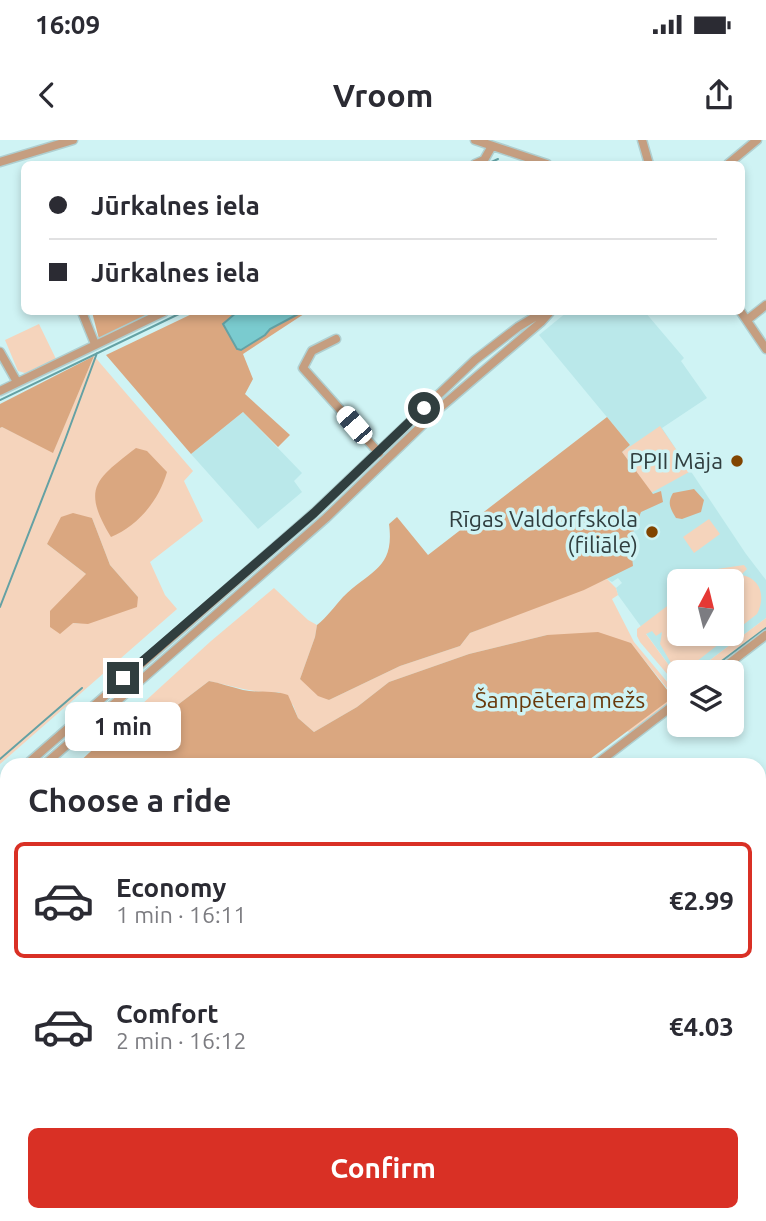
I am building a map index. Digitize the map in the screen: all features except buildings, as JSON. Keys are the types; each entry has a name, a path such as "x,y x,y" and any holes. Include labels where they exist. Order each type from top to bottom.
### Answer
{"street":[{"path":"0,162 73,140"},
{"path":"475,140 538,161"},
{"path":"642,140 648,161"},
{"path":"732,161 757,140"},
{"path":"482,161 492,146"},
{"path":"27,154 28,161"},
{"path":"747,320 766,305"},
{"path":"83,315 94,344"},
{"path":"0,391 157,315"},
{"path":"34,758 314,513 475,360 537,315"},
{"path":"52,758 326,518 395,454 440,407 547,315"},
{"path":"743,315 766,349"},
{"path":"336,339 312,351 303,368 379,453"},
{"path":"0,352 17,382"},
{"path":"734,660 766,635"},
{"path":"604,758 667,710"}],"shaded area":[{"path":"234,315 296,315 270,329 241,350 237,349 223,324"},
{"name":"Rīgas Valdorfskola (filiāle)","path":"563,315 648,315 684,358 681,361 707,398 662,428 766,580 766,618 744,634 744,569 667,569 667,646 729,646 710,660 667,660 667,662 618,595 616,588 622,583 618,578 612,582 607,579 556,509 630,445 539,335"},
{"path":"39,324 56,359 25,373 18,371 5,340"},
{"path":"94,356 193,471 184,481 203,521 150,562 165,595 177,609 7,758 0,758 2,427 53,452","holes":["92,518 110,565 138,597 99,619 73,623 86,574 47,544"]},
{"path":"243,412 302,473 294,481 302,492 258,529 191,454"},
{"path":"660,426 691,471 651,493 622,452"},
{"path":"709,519 720,534 694,553 683,537"},
{"path":"744,565 747,569 744,572 744,569 717,569"},
{"path":"744,576 753,580 760,589 761,601 757,614 744,624"},
{"path":"607,579 616,588 618,595 612,599 634,642 667,682 667,688 631,643 547,635 469,654 389,682 357,707 314,732 298,718 293,705 279,692 253,691 209,681 171,710 141,705 274,588 317,625 300,679 329,700 400,666 460,646 470,633"},
{"path":"667,606 667,646 717,646 699,660 669,660 660,644 662,632 656,636 652,631 646,634 667,663 667,674 640,642 637,629"},
{"path":"766,618 766,632 728,660 710,660 729,646 744,646 744,634"},
{"path":"667,701 667,704 631,733 627,731"}],"green space":[{"path":"93,315 150,315 99,339"},
{"path":"190,315 234,315 223,324 237,349 241,350 270,329 296,315 302,315 243,354 253,379 245,394 290,435 278,447 243,412 191,454 106,355"},
{"path":"94,356 53,453 0,428 0,404"},
{"name":"Šampētera mežs","path":"607,417 630,445 622,452 653,494 661,491 663,502 641,512 630,540 633,566 584,590 470,633 460,646 400,666 329,700 318,696 300,679 317,625 384,560 390,539 389,524 397,517 428,555"},
{"path":"136,448 147,451 167,472 159,492 146,511 130,526 111,537 97,507 97,486 111,468"},
{"path":"694,489 704,500 701,512 682,519 676,518 670,506 673,493"},
{"path":"73,513 92,518 110,565 138,597 137,607 88,624 73,623 60,634 50,627 50,611 86,574 47,544 61,517"},
{"name":"Šampētera mežs","path":"598,632 631,643 667,690 667,702 591,758 84,758 141,705 171,710 209,681 243,690 288,695 298,718 314,732 357,707 389,682 469,654 547,635"}],"waterway":[{"path":"494,161 498,159"},
{"path":"0,400 177,315"},
{"path":"0,607 97,353"},
{"path":"723,660 766,628"},
{"path":"1,758 82,688"}],"place":[{"name":"PPII Māja","path":"737,461"},
{"name":"Rīgas Valdorfskola (filiāle)","path":"652,532"}],"route":[{"path":"123,678 314,513 424,408"}]}
